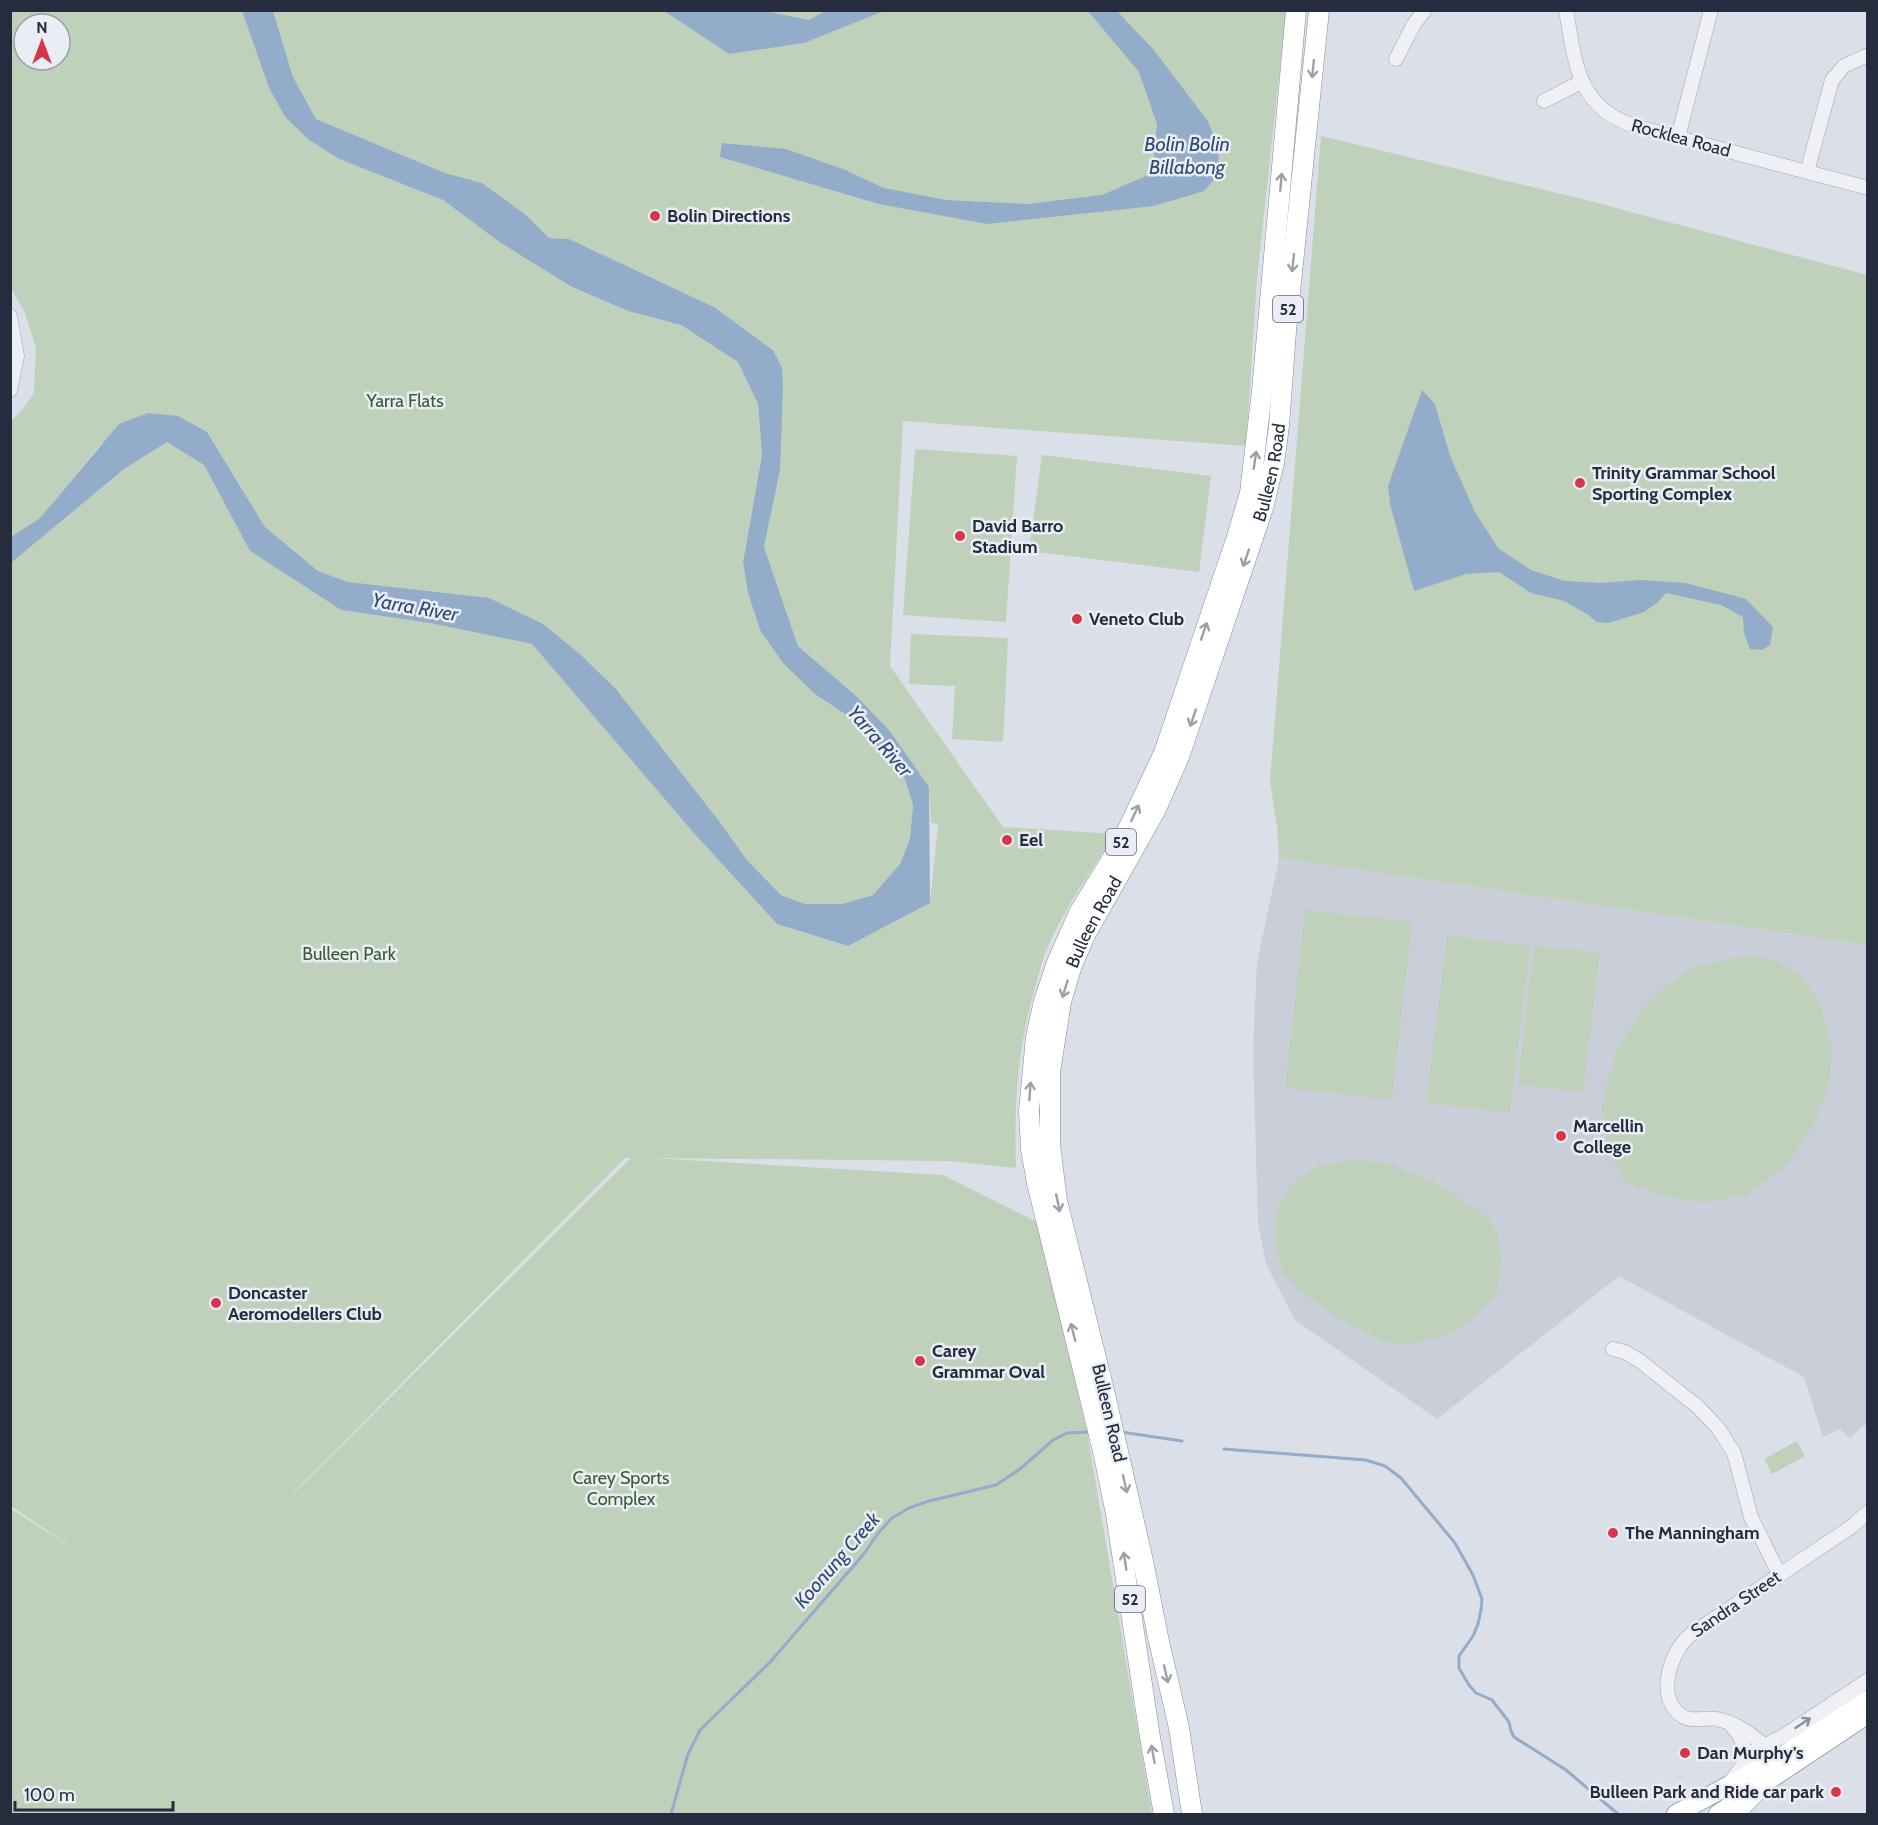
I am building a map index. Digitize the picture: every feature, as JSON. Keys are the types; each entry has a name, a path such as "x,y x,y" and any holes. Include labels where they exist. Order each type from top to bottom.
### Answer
{"highway":[{"name":"Bulleen Road","path":"1192,1815 1179,1728 1095,1387 1037,1183 1031,1149 1029,1111 1036,1037 1044,1001 1058,960 1079,913 1120,846 1164,753 1250,494 1262,391 1296,10"},
{"name":"Bulleen Road","path":"1164,1813 1095,1387 1053,1179 1050,1072 1061,1002 1072,965 1085,935 1156,809 1179,757 1263,508 1274,463 1279,426 1286,331 1319,10"},
{"path":"1734,1815 1761,1786"}],"main road":[{"path":"1687,1814 1728,1786 1779,1758 1868,1699"},
{"path":"1718,1815 1868,1714"},
{"path":"1687,1814 1761,1786"}],"street":[{"path":"1396,59 1414,24 1425,10"},
{"name":"Rocklea Road","path":"1566,10 1574,58 1581,82 1594,101 1614,117 1635,126 1868,188"},
{"path":"1678,137 1711,10"},
{"path":"1807,172 1832,80 1844,66 1868,55"},
{"path":"1544,101 1581,82"},
{"path":"10,316 16,356 10,390"},
{"path":"1614,1349 1640,1361 1698,1407 1718,1428 1734,1453 1750,1517 1779,1574"},
{"name":"Sandra Street","path":"1779,1758 1750,1733 1712,1718 1689,1719 1680,1714 1669,1694 1668,1676 1671,1664 1679,1646 1690,1635 1851,1527 1868,1512"},
{"path":"1728,1786 1748,1758 1764,1745 1785,1736 1868,1680"},
{"path":"1729,1724 1739,1735 1748,1758"}],"shaded area":[{"name":"Marcellin College","path":"1279,858 1867,945 1868,1426 1864,1425 1850,1438 1840,1429 1823,1437 1804,1377 1619,1276 1437,1419 1295,1320 1266,1264 1258,1222 1253,1050 1257,963"}],"green space":[{"name":"Yarra Flats","path":"11,11 242,11 269,88 285,117 309,140 339,159 443,200 504,244 572,287 628,311 681,325 738,362 758,404 762,455 743,561 748,593 760,630 815,694 851,718 906,779 913,805 910,838 900,864 873,895 842,904 805,904 781,895 747,860 616,689 580,654 543,624 348,582 318,571 265,527 207,432 102,443 40,518 11,537 10,422 34,393 36,348 25,313 11,288"},
{"path":"273,11 1286,11 1257,279 1246,446 903,421 890,666 1003,827 1115,834 1067,909 1043,960 1028,1014 1020,1057 1016,1100 1016,1168 949,1161 652,1158 943,1175 1037,1222 1087,1432 1152,1814 11,1814 11,1509 76,1550 11,1506 11,563 124,469 166,441 204,465 250,551 341,610 430,623 532,644 692,831 777,924 848,946 930,903 938,824 931,823 929,787 855,695 798,646 764,547 780,470 773,350 714,307 569,239 549,238 525,214 482,183 445,173 316,119 293,77","holes":["625,1158 631,1158 293,1494"]},
{"name":"Trinity Grammar School Sporting Complex","path":"1321,136 1594,202 1867,275 1867,945 1279,858 1270,781"},
{"name":"David Barro Stadium","path":"915,449 1017,456 1006,622 903,615"},
{"path":"1042,455 1211,476 1199,572 1029,551"},
{"path":"911,634 1008,638 1003,742 952,739 955,686 909,684"},
{"path":"1305,910 1412,922 1392,1100 1285,1088"},
{"path":"1447,935 1530,946 1510,1113 1426,1103"},
{"path":"1534,945 1600,952 1583,1092 1518,1085"},
{"path":"1745,955 1779,961 1801,975 1820,1004 1832,1046 1829,1088 1813,1127 1786,1165 1748,1194 1704,1203 1663,1196 1623,1181 1609,1150 1601,1106 1616,1052 1643,1008 1673,980 1698,966"},
{"path":"1352,1160 1388,1163 1438,1184 1489,1218 1498,1235 1502,1263 1497,1293 1474,1318 1451,1334 1415,1343 1388,1343 1344,1322 1299,1290 1283,1273 1275,1245 1276,1216 1281,1198 1297,1179 1319,1166"},
{"path":"1797,1441 1805,1456 1772,1474 1764,1459"}],"water":[{"name":"Bolin Bolin Billabong","path":"1087,10 1117,11 1153,49 1207,120 1219,147 1218,175 1204,191 1154,206 987,224 879,204 720,157 722,143 786,149 843,169 884,188 946,200 1028,204 1102,195 1153,173 1157,124 1139,72"},
{"name":"Yarra River","path":"242,11 273,11 293,77 316,119 445,173 482,183 525,214 549,238 569,239 714,307 773,350 782,368 780,470 764,547 798,646 855,695 889,730 929,787 930,903 848,946 777,924 692,831 532,644 430,623 341,610 250,551 204,465 167,442 124,469 11,563 11,537 40,518 119,424 148,413 178,416 207,432 265,527 318,571 348,582 489,598 543,624 580,654 616,689 747,860 781,895 805,904 842,904 873,895 900,864 910,838 913,805 905,779 851,718 815,694 783,663 760,630 748,593 743,562 762,455 758,404 738,362 681,325 628,311 572,287 501,243 443,200 339,159 309,140 285,117 269,88"},
{"path":"664,11 765,11 809,20 825,11 884,11 804,43 729,54"},
{"path":"1422,390 1435,404 1450,456 1475,512 1498,548 1531,570 1565,581 1600,583 1640,580 1686,583 1746,599 1773,627 1770,645 1762,650 1750,649 1744,633 1743,617 1721,605 1666,593 1644,612 1608,623 1597,622 1564,601 1531,593 1499,572 1466,574 1414,591 1390,504 1388,486"}],"waterway":[{"name":"Koonung Creek","path":"671,1814 688,1754 700,1730 771,1661 892,1518 909,1508 929,1501 996,1485 1020,1469 1053,1440 1067,1433 1091,1432"},
{"name":"Koonung Creek","path":"1121,1432 1182,1441"},
{"name":"Koonung Creek","path":"1224,1449 1366,1460 1385,1466 1401,1478 1455,1543 1473,1575 1482,1599 1478,1624 1473,1636 1459,1656 1459,1668 1469,1685 1476,1693 1492,1700 1509,1722 1514,1737 1566,1770 1618,1814"}],"place":[{"name":"Bolin Directions","path":"655,216"},
{"name":"Trinity Grammar School Sporting Complex","path":"1580,483"},
{"name":"David Barro Stadium","path":"960,536"},
{"name":"Veneto Club","path":"1077,619"},
{"name":"Eel","path":"1007,840"},
{"name":"Marcellin College","path":"1561,1136"},
{"name":"Doncaster Aeromodellers Club","path":"216,1303"},
{"name":"Carey Grammar Oval","path":"920,1361"},
{"name":"The Manningham","path":"1613,1533"},
{"name":"Dan Murphy's","path":"1685,1753"},
{"name":"Bulleen Park and Ride car park","path":"1836,1792"}],"park label":[{"name":"Bulleen Park","path":"349,954"},
{"name":"Carey Sports Complex","path":"621,1488"}]}
